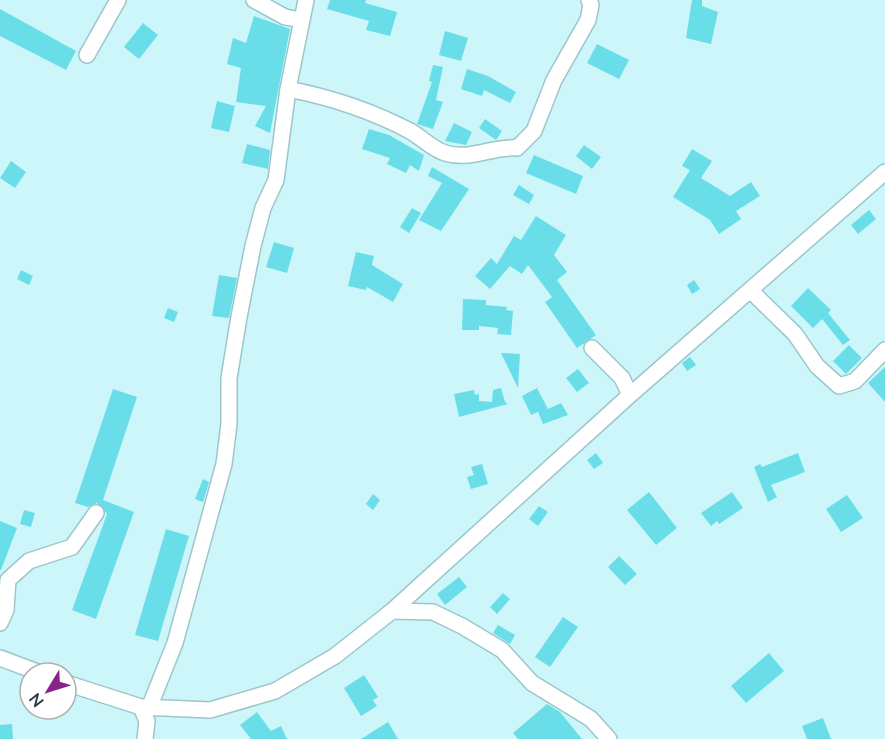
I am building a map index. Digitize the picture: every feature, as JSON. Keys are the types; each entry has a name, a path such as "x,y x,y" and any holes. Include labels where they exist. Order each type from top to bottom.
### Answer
{"street":[{"path":"87,55 118,0"},
{"path":"254,0 285,17 301,20"},
{"path":"145,739 148,711 175,643 224,464 229,424 229,378 237,327 263,208 276,180 288,89 306,0"},
{"path":"288,89 329,98 409,131 443,153 467,157 500,147 517,148 534,131 554,80 588,20 591,5 589,0"},
{"path":"78,687 148,711 210,710 275,691 335,656 392,611 630,395 885,172"},
{"path":"750,290 795,334 817,366 839,386 855,381 885,350"},
{"path":"592,348 622,378 630,395"},
{"path":"0,623 6,610 8,580 29,561 72,547 96,513"},
{"path":"392,611 433,612 472,632 502,650 532,683 591,718 609,739"},
{"path":"0,658 18,665"}],"building":[{"path":"330,0 366,0 365,3 397,12 390,36 366,30 369,21 327,9"},
{"path":"692,0 702,0 702,6 718,12 711,44 686,38"},
{"path":"0,9 76,51 66,70 0,36"},
{"path":"254,16 290,29 270,133 255,126 266,106 236,102 241,68 227,64 233,38 246,43"},
{"path":"143,23 158,35 139,59 124,47"},
{"path":"445,31 468,38 461,61 439,55"},
{"path":"597,44 629,60 619,79 587,63"},
{"path":"433,65 443,67 436,100 443,102 433,129 417,124 432,82 429,81"},
{"path":"467,69 488,76 516,92 510,103 484,90 482,96 461,89"},
{"path":"217,101 235,106 229,132 211,128"},
{"path":"485,119 502,131 496,140 479,128"},
{"path":"454,123 472,132 466,145 445,141"},
{"path":"369,129 389,135 424,155 419,171 410,165 406,173 387,164 390,158 362,149"},
{"path":"247,144 270,150 268,169 242,163"},
{"path":"584,145 601,157 592,169 576,156"},
{"path":"692,149 712,161 701,178 730,196 751,182 760,196 736,211 741,219 719,234 710,220 673,197 690,170 682,166"},
{"path":"534,155 583,176 576,194 526,173"},
{"path":"11,161 26,172 15,188 0,178"},
{"path":"432,167 469,189 441,231 419,220 442,183 428,176"},
{"path":"519,185 534,195 529,204 513,195"},
{"path":"412,208 421,213 409,233 400,227"},
{"path":"869,210 876,219 858,234 851,225"},
{"path":"536,216 566,235 554,255 567,272 557,280 596,335 577,348 545,302 552,297 528,265 522,274 510,266 490,289 475,276 491,258 497,264 514,236 521,240"},
{"path":"274,242 294,248 287,273 266,267"},
{"path":"356,252 374,256 372,265 403,284 393,302 367,287 366,290 348,286"},
{"path":"21,270 33,276 29,285 17,279"},
{"path":"219,275 237,278 229,318 212,316"},
{"path":"694,280 700,289 692,294 687,285"},
{"path":"808,288 831,310 828,313 850,340 843,345 822,319 813,328 791,306"},
{"path":"463,299 486,300 486,305 507,307 506,310 513,311 511,335 497,334 498,328 479,326 479,330 462,330"},
{"path":"168,308 178,312 174,322 164,318"},
{"path":"849,345 862,358 846,374 833,361"},
{"path":"501,353 520,354 518,388"},
{"path":"690,357 696,365 687,371 682,363"},
{"path":"885,367 885,402 868,383"},
{"path":"578,369 589,383 577,392 566,378"},
{"path":"501,388 505,402 508,404 459,417 454,394 474,390 475,395 479,394 479,401 492,402 493,390"},
{"path":"537,388 548,409 561,403 568,415 543,424 538,412 531,415 522,396"},
{"path":"113,389 137,397 103,500 134,512 96,619 72,610 107,514 97,503 88,507 75,503"},
{"path":"596,453 603,463 594,469 587,460"},
{"path":"798,453 805,472 771,485 777,497 768,502 754,467 760,464 762,467"},
{"path":"482,464 488,484 471,489 467,477 474,475 471,467"},
{"path":"203,479 209,482 203,502 195,499"},
{"path":"649,492 677,528 656,545 627,510"},
{"path":"732,492 743,508 719,524 717,521 711,526 701,513"},
{"path":"373,494 380,500 373,510 366,504"},
{"path":"847,495 863,518 841,532 826,509"},
{"path":"539,506 548,512 538,526 529,519"},
{"path":"24,510 35,513 31,527 20,524"},
{"path":"0,521 17,528 1,570 0,570"},
{"path":"166,529 189,536 158,641 135,635"},
{"path":"619,556 637,574 625,585 608,567"},
{"path":"459,577 467,587 445,605 437,594"},
{"path":"503,593 510,599 497,614 490,607"},
{"path":"563,617 578,627 550,667 535,657"},
{"path":"498,625 515,635 510,644 493,633"},
{"path":"769,653 784,671 746,703 731,686"},
{"path":"364,675 378,697 373,700 377,706 361,716 344,688"},
{"path":"547,704 560,712 582,739 518,739 513,733"},
{"path":"257,712 271,731 281,726 287,739 251,739 240,725"},
{"path":"823,718 831,739 807,739 802,726"},
{"path":"388,722 398,739 361,739"},
{"path":"12,724 13,739 0,739 0,725"}]}
